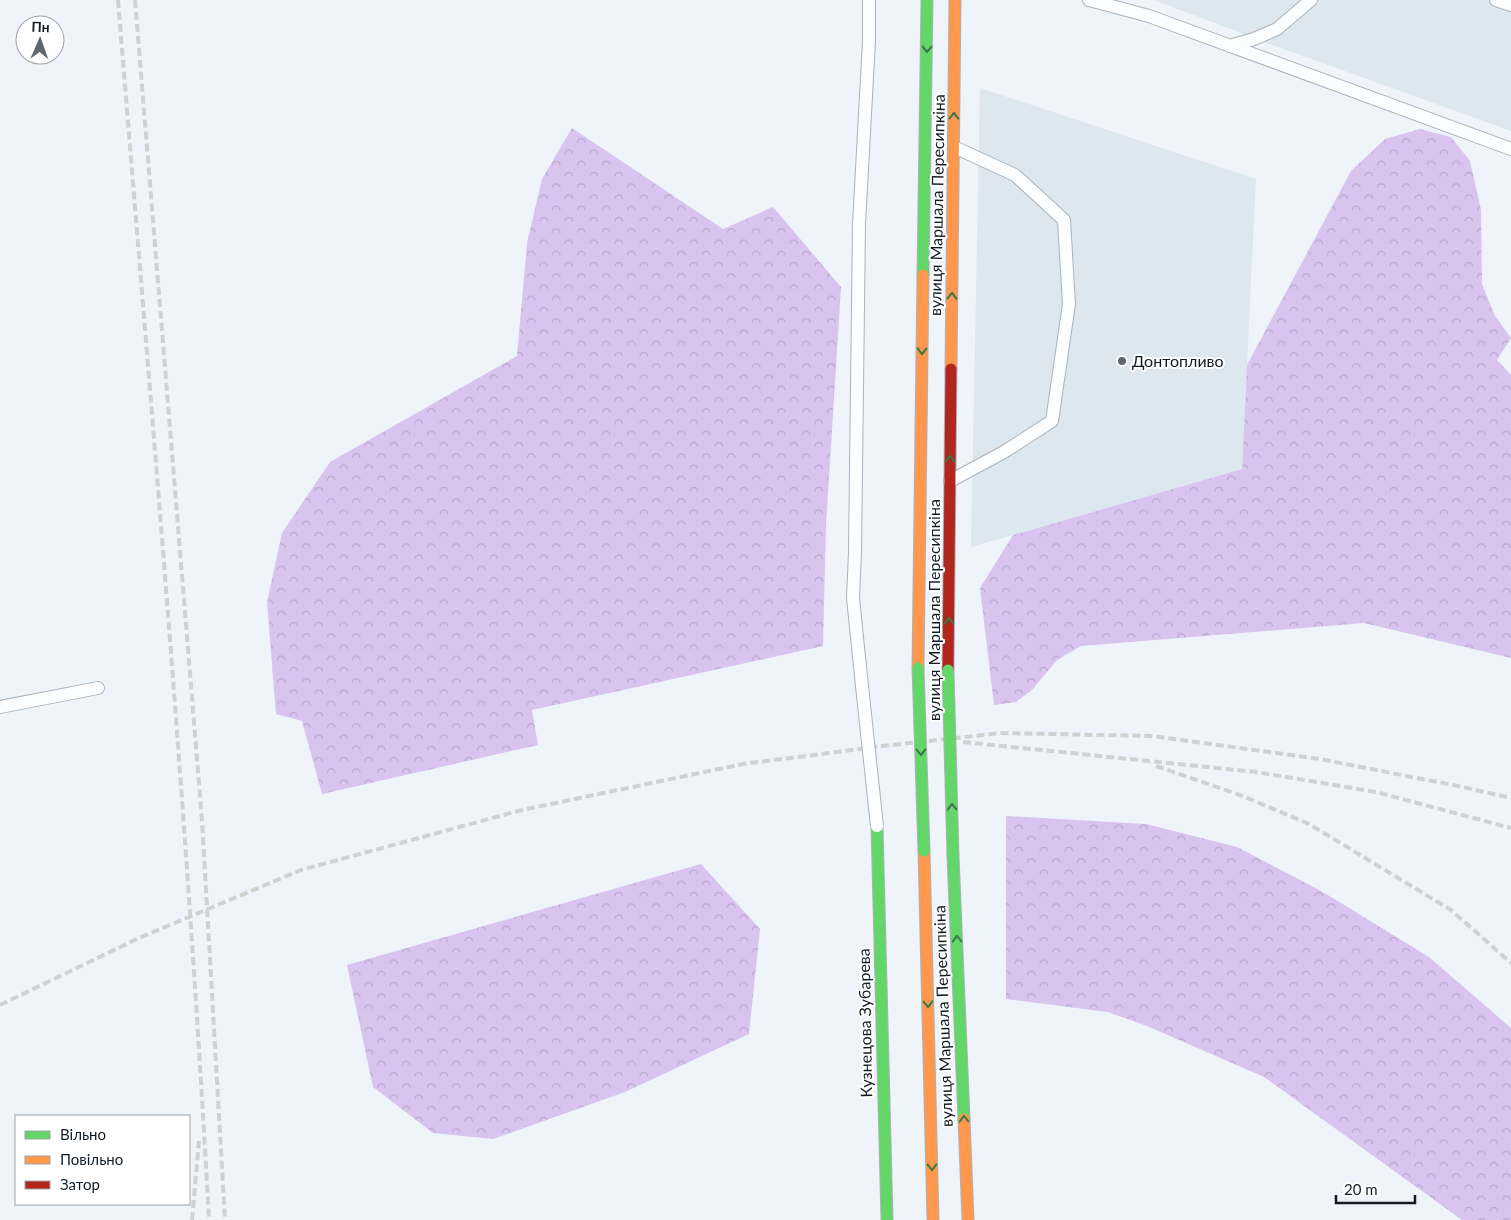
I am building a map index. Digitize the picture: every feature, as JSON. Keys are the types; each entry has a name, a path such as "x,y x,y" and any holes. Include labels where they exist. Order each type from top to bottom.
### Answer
{"main road":[{"name":"вулиця Маршала Пересипкіна","path":"927,0 918,668 933,1220"},
{"name":"вулиця Маршала Пересипкіна","path":"956,0 948,670 953,856 968,1220"},
{"name":"Кузнецова Зубарева","path":"877,826 887,1220"}],"lane":[{"path":"869,0 869,41 859,224 853,598 877,826"},
{"path":"1089,0 1149,16 1511,149"},
{"path":"1229,46 1254,39 1277,29 1311,0"},
{"path":"1496,0 1511,5"},
{"path":"950,481 1004,452 1052,421 1069,304 1064,220 1015,175 954,147"},
{"path":"0,707 98,688"}],"shaded area":[{"path":"1154,0 1511,0 1511,131 1270,44"},
{"path":"980,88 1256,179 1242,469 971,547"}],"green space":[{"path":"572,128 723,229 773,207 841,287 826,525 823,646 532,710 538,745 322,794 302,721 276,714 267,602 282,533 330,462 517,356 527,243 542,179"},
{"path":"1420,129 1451,137 1470,161 1481,210 1482,284 1495,316 1511,338 1497,360 1511,375 1511,658 1364,623 1081,646 1057,660 1032,690 1016,702 994,705 980,588 1013,535 1242,469 1247,365 1351,171 1385,139"},
{"path":"1006,816 1146,824 1237,847 1323,892 1429,957 1511,1028 1511,1220 1462,1220 1264,1077 1147,1026 1108,1012 1006,999"},
{"path":"701,864 760,929 749,1034 625,1092 493,1139 433,1133 373,1087 347,965"}],"railway":[{"path":"118,0 179,762 209,1220"},
{"path":"135,0 202,820 225,1220"},
{"path":"0,1005 139,938 301,870 522,810 743,764 1001,733 1152,736 1320,759 1511,798"},
{"path":"963,742 1256,772 1376,792 1511,828"},
{"path":"1156,766 1240,795 1309,824 1451,910 1511,963"},
{"path":"192,1220 199,1141"}],"traffic: fast":[{"path":"923,275 927,0"},
{"path":"918,668 924,851"},
{"path":"948,670 953,856"},
{"path":"877,826 887,1220"},
{"path":"953,856 964,1119"}],"traffic: slow":[{"path":"951,369 955,0"},
{"path":"918,668 923,275"},
{"path":"924,851 933,1220"},
{"path":"964,1119 968,1220"}],"traffic: jam":[{"path":"948,670 951,369"}],"place":[{"name":"Донтопливо","path":"1122,361"}]}
